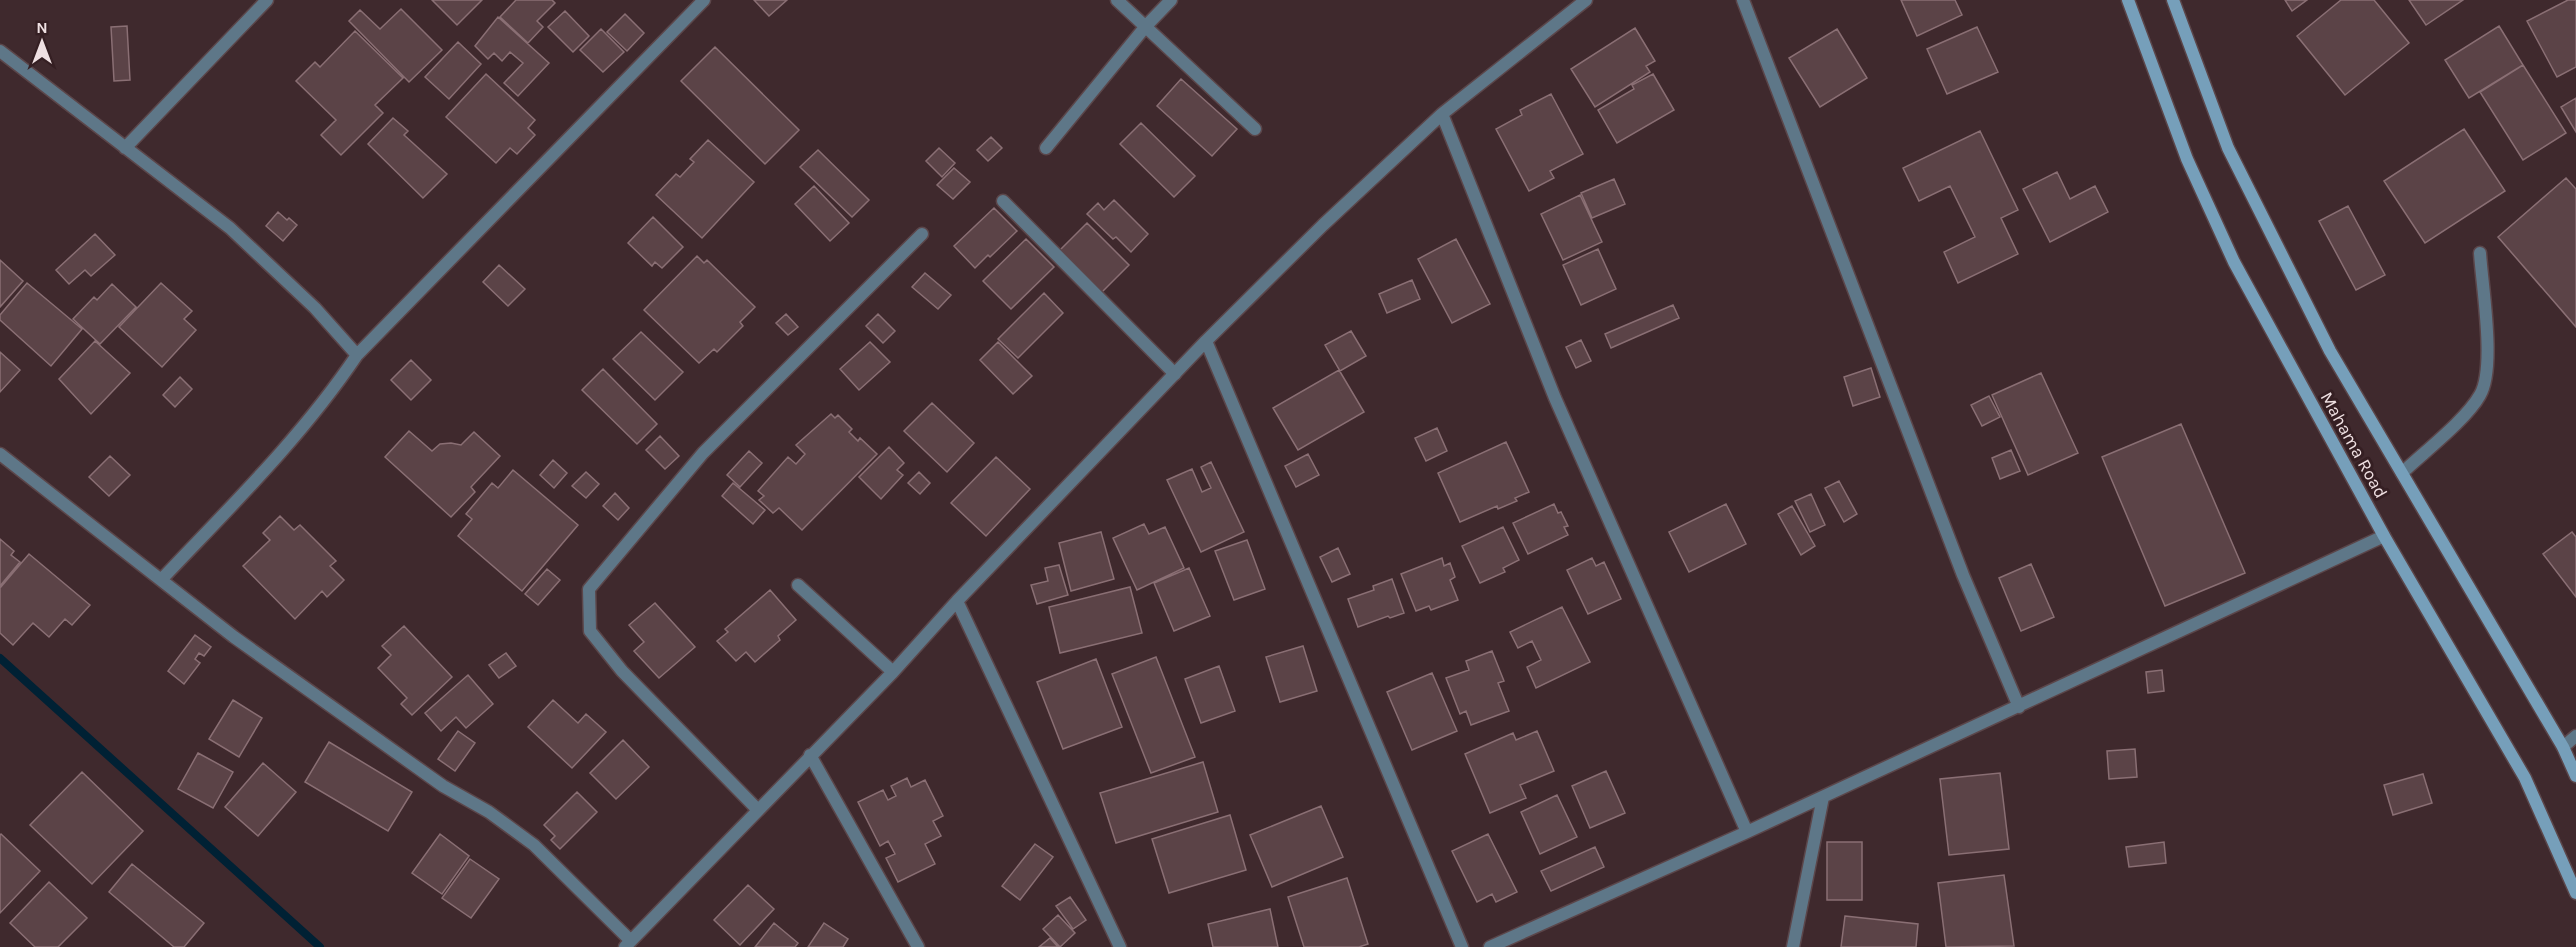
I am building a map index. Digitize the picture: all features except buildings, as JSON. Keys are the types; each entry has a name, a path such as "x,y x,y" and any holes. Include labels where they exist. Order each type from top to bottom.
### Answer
{"street":[{"path":"125,148 267,0"},
{"path":"161,580 278,458 329,396 357,355 704,0"},
{"path":"1117,0 1256,129"},
{"path":"1046,148 1146,26 1171,0"},
{"path":"0,454 234,637 443,786 489,812 534,845 628,944 893,672 957,601 1206,341 1323,225 1442,114 1586,0"},
{"path":"1743,0 1963,574 2019,707"},
{"name":"Mahama Road","path":"2128,0 2187,159 2234,262 2292,373 2525,778 2576,893"},
{"name":"Mahama Road","path":"2173,0 2228,148 2330,351 2563,747 2576,776"},
{"path":"0,51 230,228 315,308 357,355"},
{"path":"1442,114 1554,398 1747,832"},
{"path":"1003,201 1175,374"},
{"path":"758,810 622,671 590,631 589,589 703,453 922,234"},
{"path":"2402,473 2460,418 2481,394 2488,370 2480,253"},
{"path":"1206,341 1462,947"},
{"path":"1490,947 2019,707 2384,536"},
{"path":"798,585 893,672"},
{"path":"957,601 1120,947"},
{"path":"2563,747 2576,736"},
{"path":"810,755 918,947"},
{"path":"1793,947 1823,797"}],"waterway":[{"path":"0,658 320,947"}]}
